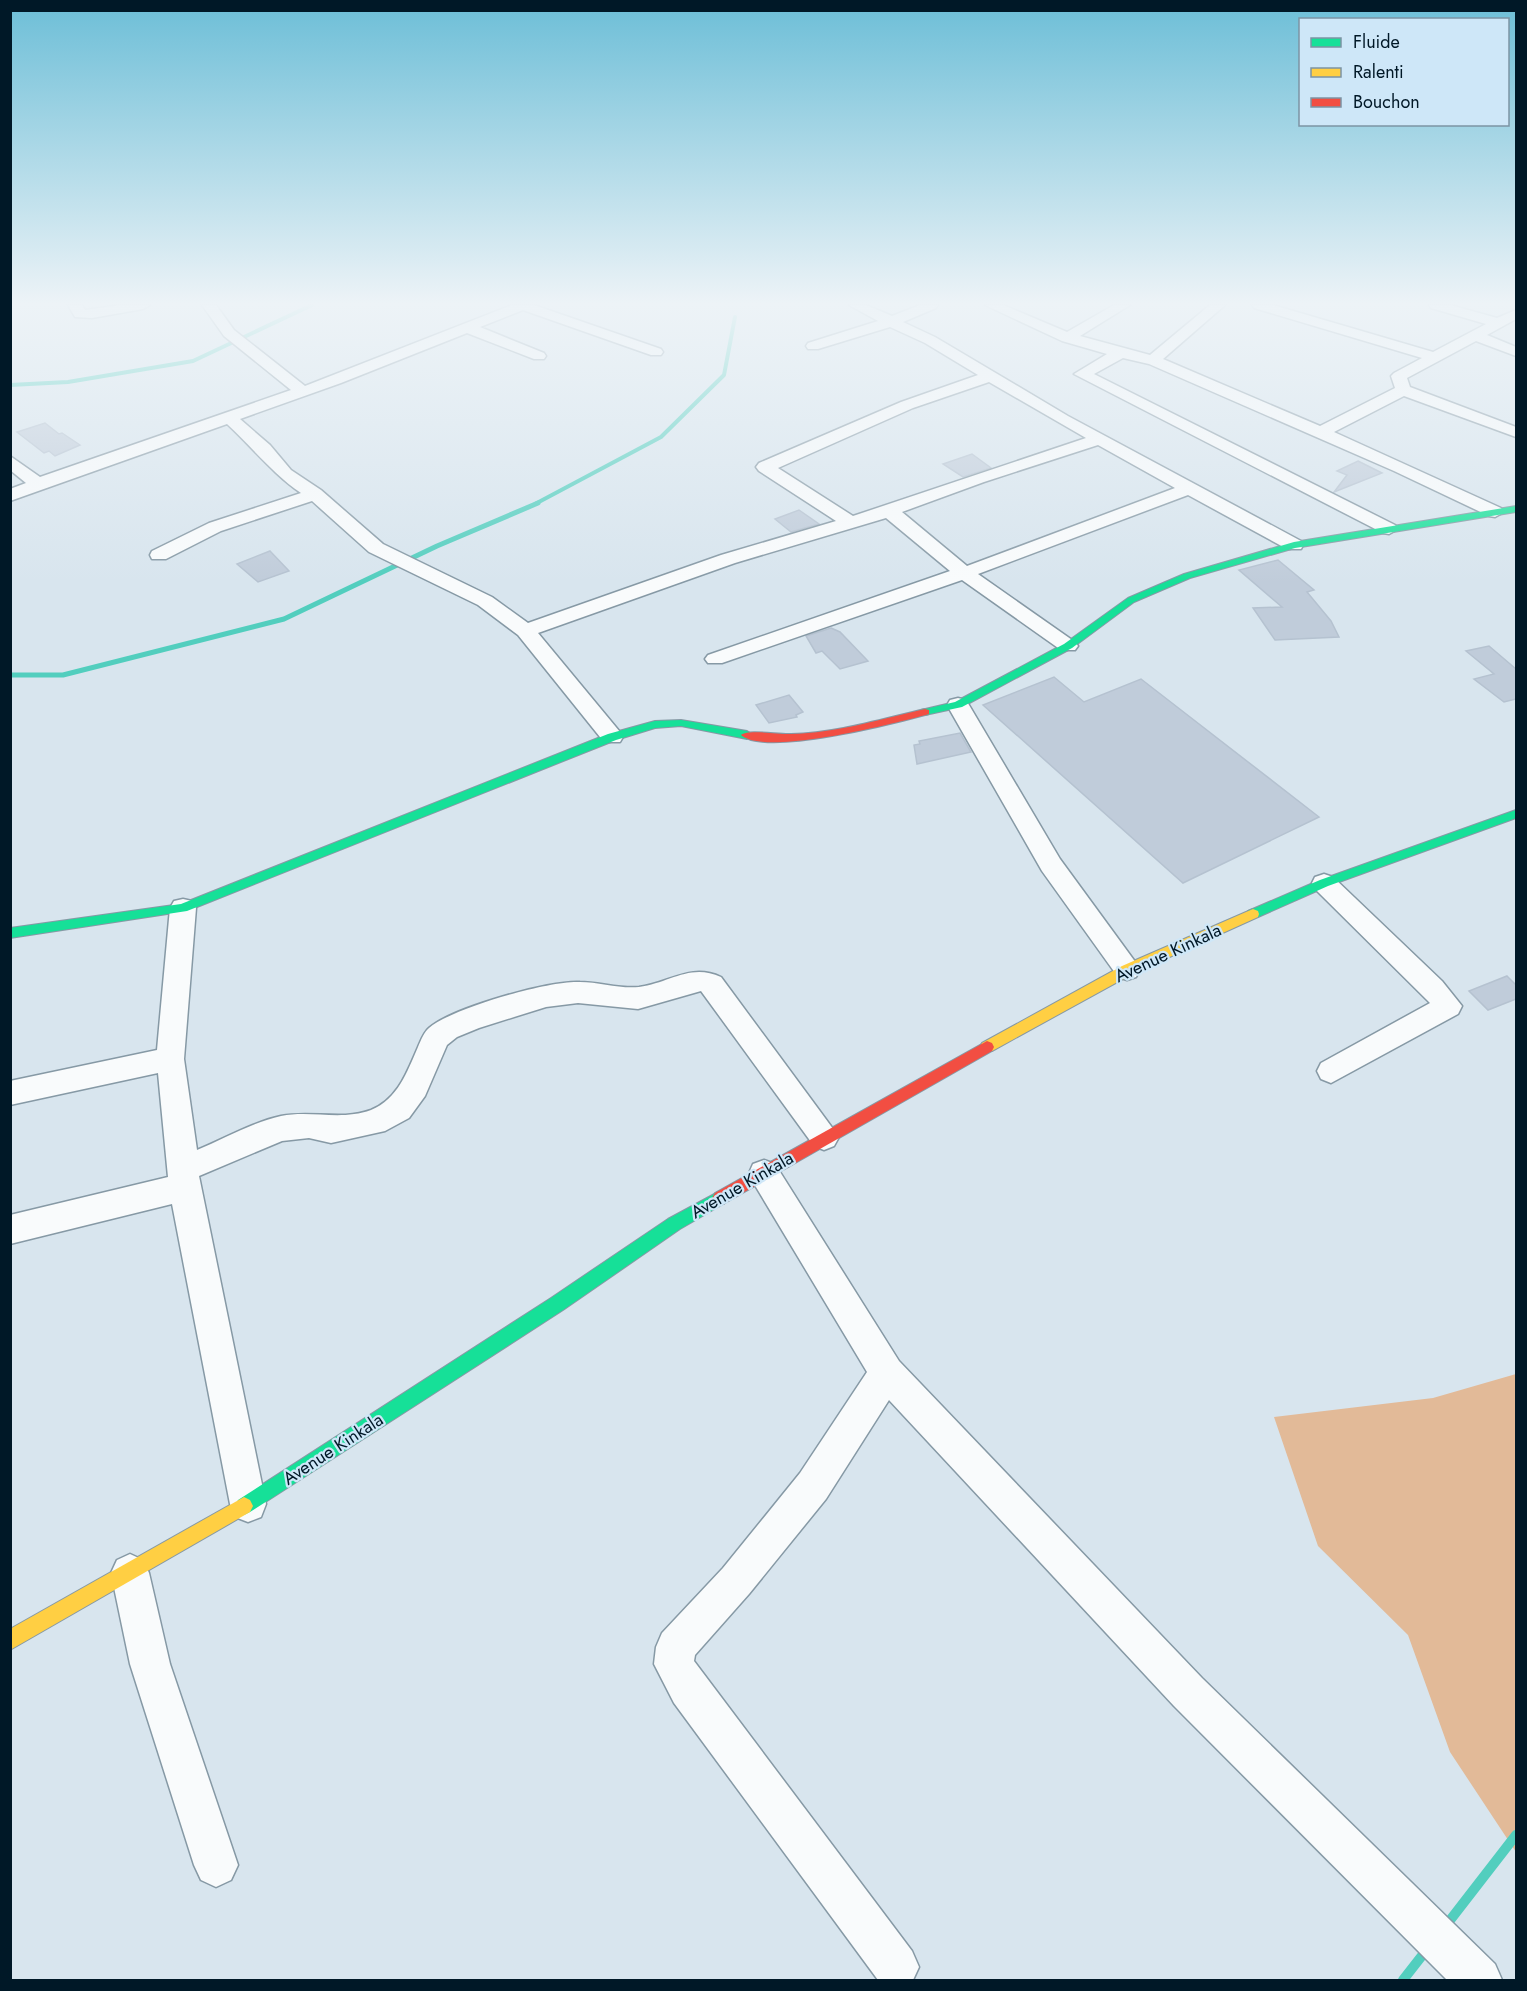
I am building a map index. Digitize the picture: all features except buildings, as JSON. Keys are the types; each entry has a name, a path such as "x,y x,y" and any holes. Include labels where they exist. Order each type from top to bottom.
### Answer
{"street":[{"path":"10,496 38,484 286,398"},
{"path":"851,523 765,467 927,398"},
{"path":"1029,398 1294,545"},
{"path":"1129,398 1389,529"},
{"path":"1240,398 1495,512"},
{"path":"1320,433 1388,398"},
{"path":"1424,398 1516,432"},
{"path":"230,418 264,449 285,474 315,494 375,548 485,601 525,631 612,737"},
{"path":"525,631 728,559 889,511 978,478 1101,439"},
{"path":"10,461 38,484"},
{"path":"715,659 964,573 1190,488"},
{"path":"159,555 215,527 315,494"},
{"path":"10,933 183,908 612,737 655,725 681,723 768,739 815,736 958,705 1068,646 1131,600 1187,576 1294,545 1516,508"},
{"path":"889,511 964,573 1068,646"},
{"path":"958,705 1051,865 1127,970"},
{"name":"Avenue Kinkala","path":"10,1640 248,1504 557,1304 674,1224 824,1137 1127,970 1324,883 1516,814"},
{"path":"1324,883 1433,988 1448,1006 1331,1071"},
{"path":"183,908 170,1059 184,1178 248,1504"},
{"path":"10,1230 184,1178 280,1129 309,1125 331,1130 375,1122 399,1109 415,1087 436,1038 447,1029 471,1019 546,996 578,992 638,998 703,980 712,984 824,1137"},
{"path":"10,1093 170,1059"},
{"path":"764,1173 886,1373 1188,1692 1479,1980"},
{"path":"886,1373 813,1486 736,1581 684,1636 676,1647 674,1664 688,1689 896,1967"},
{"path":"130,1573 150,1664 216,1865"}],"shaded area":[{"path":"1516,1374 1516,1852 1450,1752 1408,1635 1318,1546 1274,1417 1433,1398"}],"waterway":[{"path":"535,504 661,437 701,398"},
{"path":"10,675 63,675 284,619 437,546 538,503"},
{"path":"1444,1928 1516,1835"},
{"path":"1403,1980 1428,1948"}],"traffic: fast":[{"path":"925,712 958,705 1068,646 1131,600 1187,576 1294,545 1516,509"},
{"path":"10,933 183,908 612,737 655,725 681,723 747,735"},
{"path":"1253,914 1324,883 1516,814"},
{"path":"244,1506 557,1304 674,1224 720,1198"}],"traffic: slow":[{"path":"987,1047 1127,970 1253,914"},
{"path":"10,1640 244,1506"}],"traffic: jam":[{"path":"747,735 769,738 814,736 925,712"},
{"path":"720,1198 987,1047"}]}
